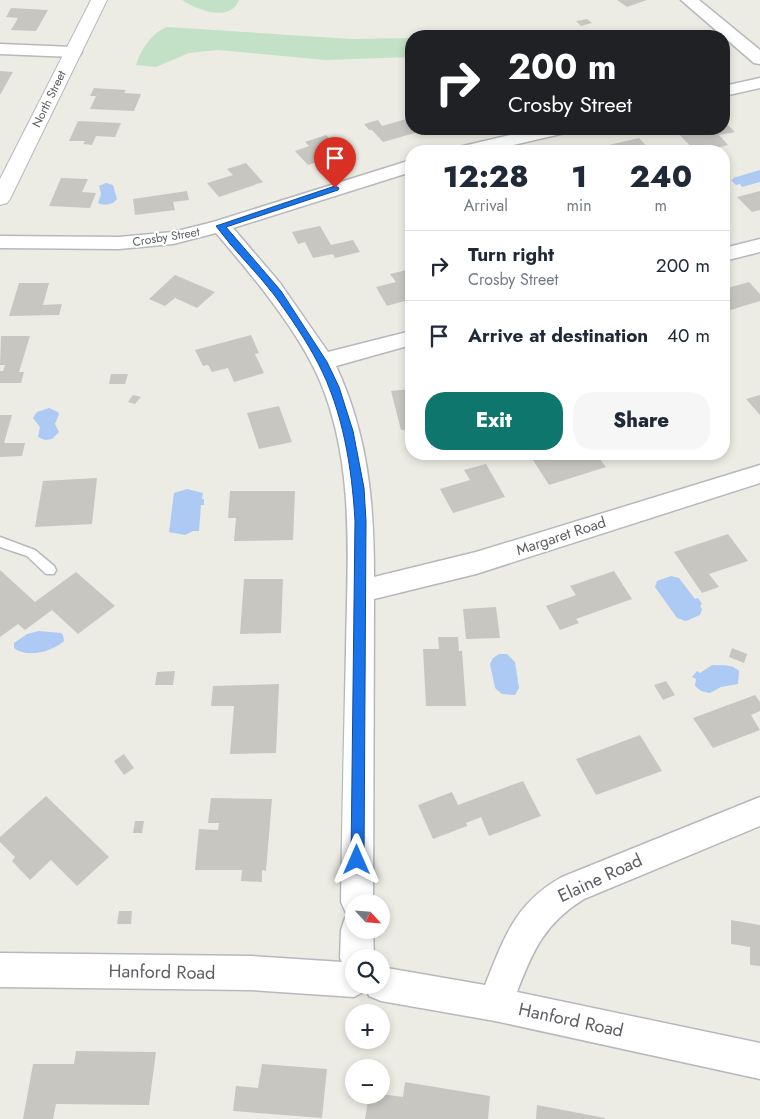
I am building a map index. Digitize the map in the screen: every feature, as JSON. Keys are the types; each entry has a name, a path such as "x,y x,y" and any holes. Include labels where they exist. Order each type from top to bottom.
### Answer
{"street":[{"name":"North Street","path":"0,198 99,0"},
{"path":"689,0 725,30"},
{"path":"730,34 760,59"},
{"path":"0,49 72,52"},
{"path":"730,90 760,83"},
{"path":"491,145 533,135"},
{"name":"Crosby Street","path":"0,242 130,243 173,238 220,226 405,168"},
{"path":"220,226 278,294 322,362 334,387 348,431 358,488 360,521 361,591 357,894"},
{"path":"730,253 760,245"},
{"path":"322,362 405,340"},
{"name":"Margaret Road","path":"361,591 476,563 760,474"},
{"name":"Elaine Road","path":"495,1004 524,933 541,909 556,897 598,877 760,811"},
{"name":"Hanford Road","path":"0,970 251,973 345,979"},
{"name":"Hanford Road","path":"390,986 495,1004 760,1061"}],"lane":[{"path":"0,542 31,553 50,570"}],"green space":[{"path":"182,0 239,0 235,7 221,13 204,10"},
{"path":"167,27 352,39 405,38 405,57 325,60 218,50 189,53 156,67 136,65 147,43"}],"water":[{"path":"760,170 760,182 742,187 740,184 736,185 731,180 733,178"},
{"path":"106,183 113,185 117,199 111,204 98,203 101,194 99,186"},
{"path":"49,408 59,414 55,424 59,432 52,439 45,440 38,437 40,427 33,418 37,412"},
{"path":"187,489 203,493 204,505 201,505 199,531 193,531 185,535 169,532 174,493"},
{"path":"671,576 679,578 695,599 698,598 702,604 700,606 702,609 700,615 686,621 677,618 655,587 657,581"},
{"path":"39,631 61,633 64,641 47,651 33,653 26,653 14,648 14,643 27,634"},
{"path":"499,654 507,654 515,662 519,688 515,695 502,694 495,688 490,664 493,658"},
{"path":"712,665 736,668 739,671 738,684 721,687 710,693 701,691 695,686 696,679 692,677 697,671 700,673"}],"building":[{"path":"617,0 647,0 627,7"},
{"path":"11,8 48,10 36,31 11,30 18,18 6,17"},
{"path":"587,19 592,23 581,26 576,21"},
{"path":"0,71 13,72 0,95"},
{"path":"94,88 126,90 124,93 141,94 134,111 90,109 96,96 90,96"},
{"path":"405,119 405,135 408,135 383,142 364,124 378,120 382,126"},
{"path":"78,121 121,123 115,137 96,136 92,145 83,144 85,141 69,141"},
{"path":"326,135 344,154 308,165 295,151 309,146 305,142"},
{"path":"680,135 719,135 728,145 712,145 689,145"},
{"path":"639,138 645,145 609,145"},
{"path":"246,163 263,182 219,197 207,183 233,175 227,169"},
{"path":"61,178 88,179 82,192 96,193 90,208 49,206"},
{"path":"187,191 189,200 173,202 175,210 135,215 133,199"},
{"path":"760,191 760,210 752,212 737,197"},
{"path":"320,226 331,245 353,240 360,252 335,258 333,254 313,258 305,242 298,244 292,232"},
{"path":"405,270 405,301 387,306 376,287 396,282 390,274"},
{"path":"175,275 215,292 197,308 175,298 165,306 149,299"},
{"path":"749,282 760,294 760,301 730,310 730,287"},
{"path":"19,283 49,283 43,305 62,304 59,315 9,316"},
{"path":"251,335 259,353 255,354 264,373 234,382 228,368 212,372 208,365 203,366 195,350"},
{"path":"1,336 30,336 19,372 24,372 21,383 0,383 0,371 3,371 5,365 0,365"},
{"path":"111,374 128,374 125,384 109,384"},
{"path":"405,390 405,430 401,430 391,391"},
{"path":"133,395 141,397 135,404 128,402"},
{"path":"760,395 760,415 746,399"},
{"path":"279,406 292,442 259,449 247,413"},
{"path":"0,415 12,415 4,443 25,443 22,456 0,457"},
{"path":"533,460 601,460 606,467 549,485"},
{"path":"486,464 505,497 453,513 440,489 470,480 464,470"},
{"path":"97,478 92,524 35,527 43,481"},
{"path":"230,491 295,491 293,540 234,541 236,518 228,518"},
{"path":"728,534 748,561 709,574 719,587 702,593 674,552"},
{"path":"0,570 35,602 76,572 115,606 78,634 52,610 25,630 18,624 0,637"},
{"path":"614,571 632,599 576,619 579,623 560,630 546,606 576,595 570,586"},
{"path":"244,579 283,579 281,633 240,634"},
{"path":"496,607 500,638 466,639 463,609"},
{"path":"438,637 458,637 459,651 462,651 466,706 426,706 423,649 439,649"},
{"path":"732,648 747,654 744,663 729,657"},
{"path":"175,671 173,685 155,685 157,672"},
{"path":"666,681 675,695 663,700 654,685"},
{"path":"279,684 276,753 230,754 234,706 211,706 213,686"},
{"path":"755,695 760,702 760,711 751,715 760,730 713,748 693,718"},
{"path":"640,735 662,771 596,795 576,759"},
{"path":"124,754 134,768 124,775 114,761"},
{"path":"523,781 541,816 489,836 481,817 466,823 467,826 433,839 418,805 452,792 458,805"},
{"path":"46,796 109,857 77,886 51,860 30,880 12,861 15,857 0,842 0,837"},
{"path":"211,798 272,799 266,871 262,870 262,882 241,881 242,870 195,870 199,829 218,830 219,823 208,823"},
{"path":"135,821 144,821 142,833 133,833"},
{"path":"119,911 132,911 131,924 117,924"},
{"path":"731,920 760,925 760,966 750,965 750,947 731,944"},
{"path":"76,1051 156,1052 149,1105 56,1104 53,1119 23,1119 33,1064 74,1064"},
{"path":"262,1064 327,1069 322,1118 233,1111 236,1086 258,1088"},
{"path":"405,1082 490,1096 488,1119 365,1119 368,1104 390,1104 390,1095 403,1097"},
{"path":"537,1105 605,1118 605,1119 536,1119"}],"route":[{"path":"335,188 220,226 262,272 322,362 334,387 348,431 358,488 360,521 361,591 357,860"}]}
